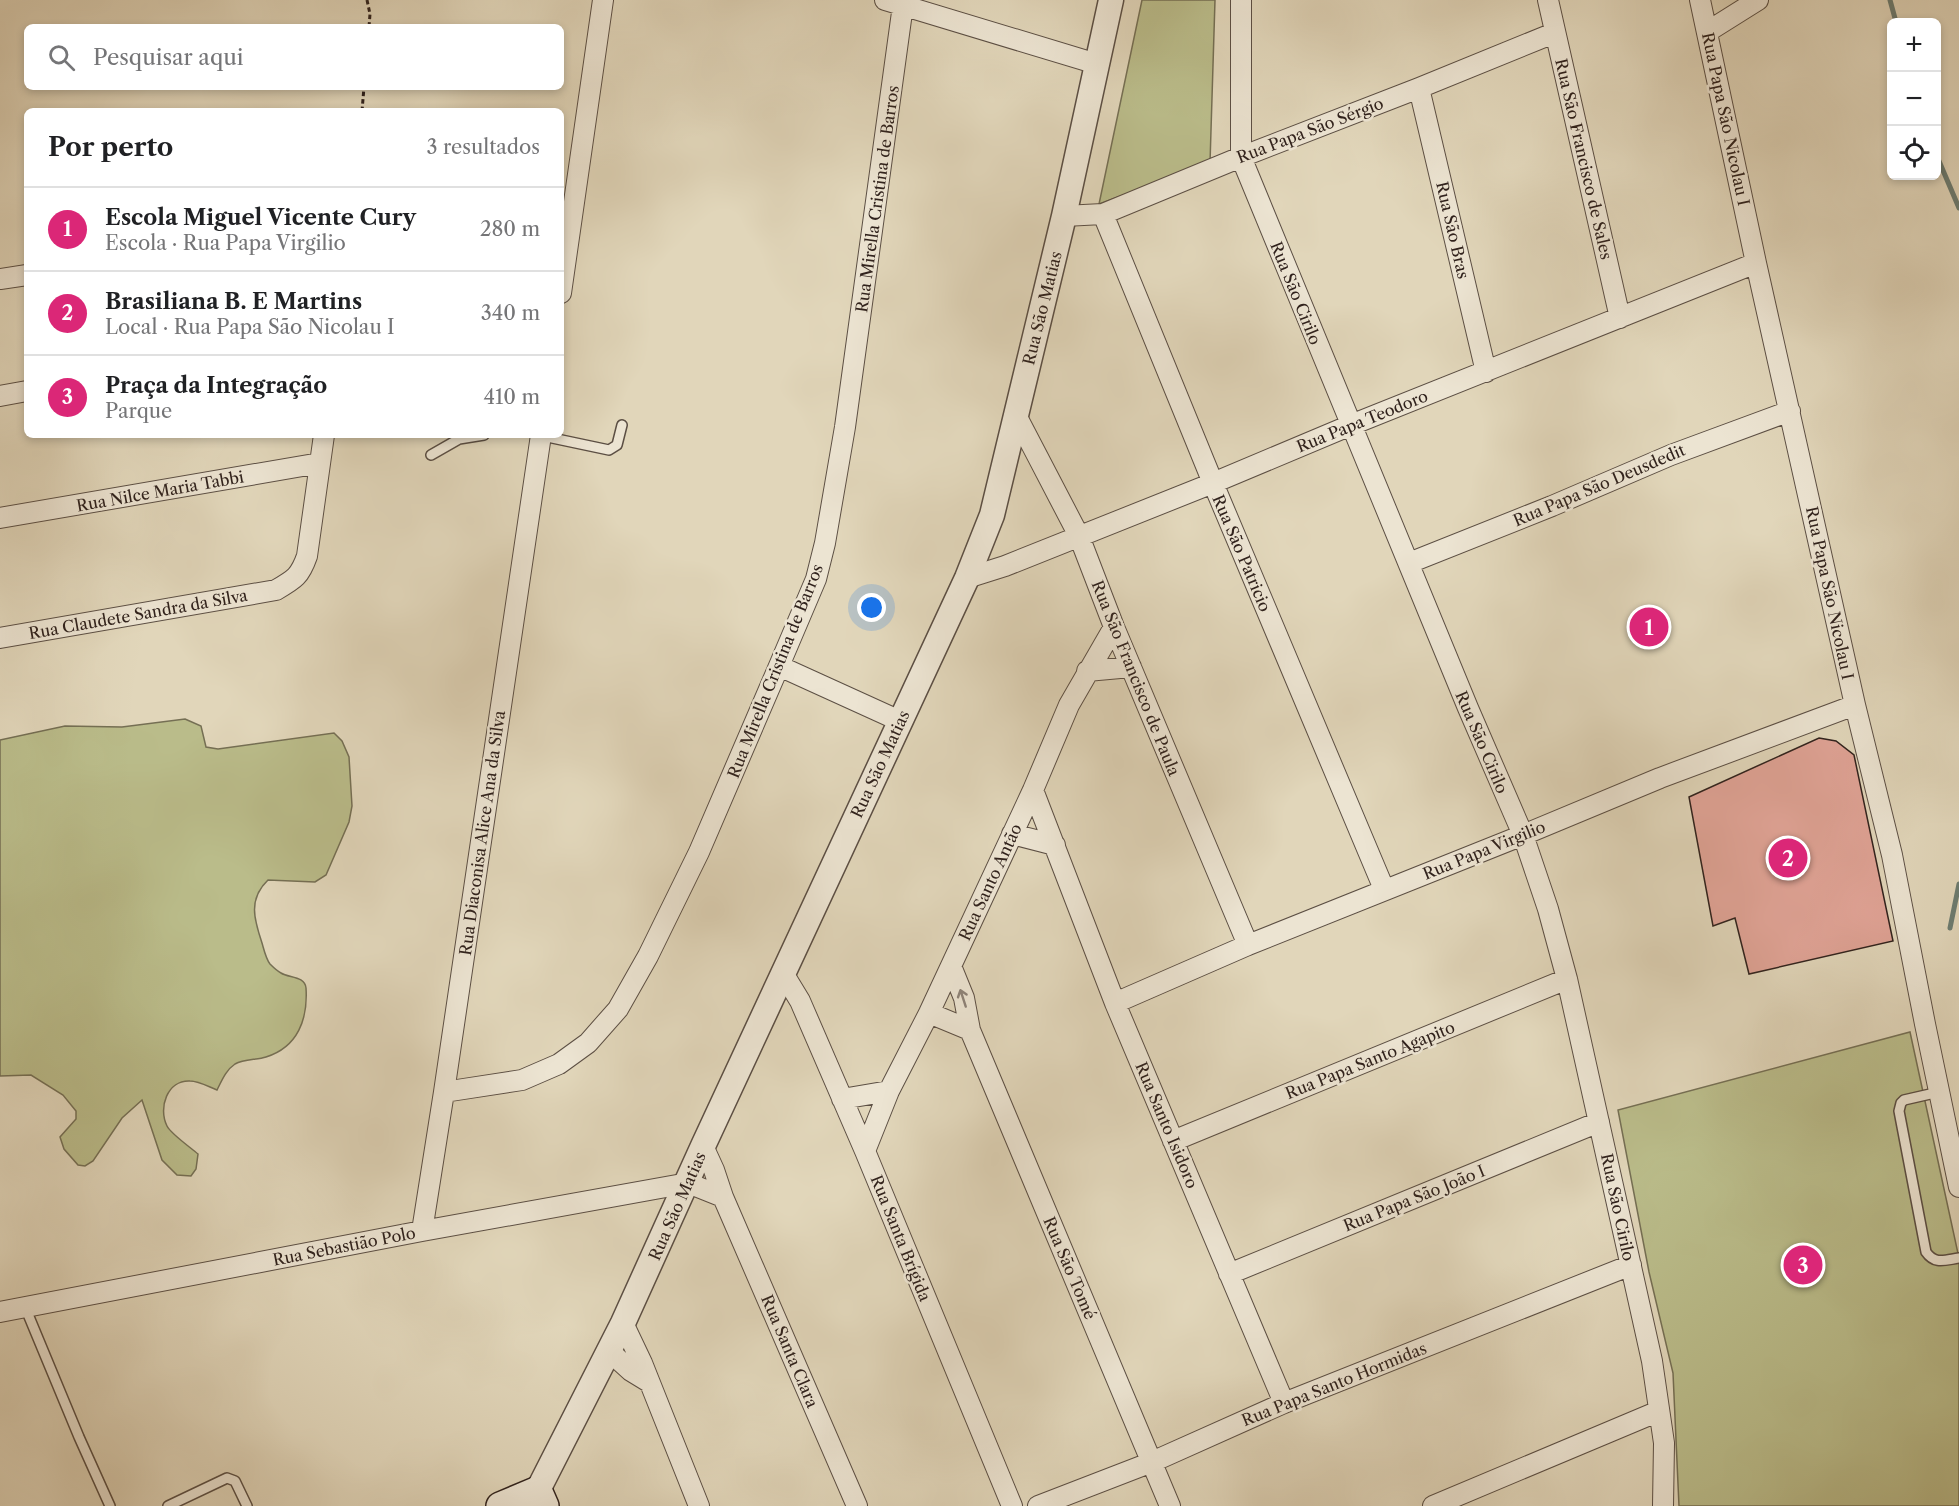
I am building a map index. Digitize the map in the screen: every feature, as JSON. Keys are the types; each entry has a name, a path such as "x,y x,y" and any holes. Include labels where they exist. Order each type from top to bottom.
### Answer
{"main road":[{"path":"500,1506 541,1498"}],"street":[{"path":"564,272 603,0"},
{"name":"Rua São Matias","path":"541,1498 966,578 992,515 1064,216 1111,0"},
{"name":"Rua São Cirilo","path":"1241,0 1241,157 1467,708 1523,835 1548,909 1567,979 1652,1361 1664,1443 1664,1506"},
{"name":"Rua São Francisco de Sales","path":"1548,0 1620,318"},
{"name":"Rua Papa São Nicolau I","path":"1700,0 1855,705 1892,855 1959,1187"},
{"path":"1707,32 1758,0"},
{"path":"894,3 1097,64"},
{"name":"Rua Mirella Cristina de Barros","path":"444,1092 522,1080 559,1064 588,1043 618,1009 648,956 699,852 816,579 825,543 845,427 894,3"},
{"name":"Rua Papa São Sérgio","path":"1064,216 1103,214 1554,33"},
{"name":"Rua São Bras","path":"1419,88 1486,372"},
{"name":"Rua São Patricio","path":"1103,214 1213,483 1384,889"},
{"name":"Rua Papa Teodoro","path":"966,578 1005,566 1756,263"},
{"path":"0,279 24,275"},
{"path":"0,396 24,392"},
{"name":"Rua Papa São Deusdedit","path":"1409,562 1552,506 1671,455 1790,411"},
{"name":"Rua São Francisco de Paula","path":"1016,415 1079,536 1114,627 1248,945"},
{"path":"320,463 324,438"},
{"name":"Rua Diaconisa Alice Ana da Silva","path":"422,1231 539,438"},
{"name":"Rua Nilce Maria Tabbi","path":"0,518 320,463"},
{"name":"Rua Claudete Sandra da Silva","path":"0,638 276,590 291,582 302,571 307,556 320,463"},
{"name":"Rua Santo Antão","path":"865,1151 890,1091 1033,790 1069,705 1114,627"},
{"path":"779,666 900,721"},
{"path":"1087,671 1131,667"},
{"name":"Rua Papa Virgilio","path":"1115,1003 1384,889 1660,778 1855,705"},
{"name":"Rua Santo Isidoro","path":"1033,790 1115,1003 1284,1403"},
{"path":"1012,834 1055,845"},
{"name":"Rua São Tomé","path":"951,966 964,998 970,1030 1170,1506"},
{"name":"Rua Santa Brígida","path":"783,973 800,1001 865,1151 1012,1506"},
{"name":"Rua Papa Santo Agapito","path":"1173,1141 1567,979"},
{"path":"929,1013 970,1030"},
{"path":"842,1099 890,1091"},
{"name":"Rua Papa São João I","path":"1229,1274 1599,1122"},
{"name":"Rua Santa Clara","path":"703,1146 856,1506"},
{"path":"688,1183 723,1197"},
{"name":"Rua Sebastião Polo","path":"0,1312 422,1231 688,1183"},
{"name":"Rua Papa Santo Hormidas","path":"1038,1506 1152,1462 1284,1403 1631,1265"},
{"path":"623,1323 699,1506"},
{"path":"609,1352 631,1371 649,1382"},
{"path":"1433,1506 1659,1411"}],"lane":[{"path":"553,438 609,450 617,445 622,425"},
{"path":"431,455 459,439 465,438"},
{"path":"1939,1092 1904,1100 1899,1111 1926,1252 1937,1262 1959,1258"},
{"path":"25,1307 110,1506"},
{"path":"168,1506 227,1478 235,1481 247,1506"}],"path":[{"path":"367,0 369,24"},
{"path":"362,108 364,90"}],"green space":[{"path":"1142,0 1215,0 1210,163 1099,204"},
{"path":"185,719 201,726 206,747 218,749 334,733 342,741 349,757 352,806 349,822 326,875 315,882 268,880 255,902 255,918 269,962 284,975 300,979 305,984 306,999 303,1021 293,1039 277,1052 266,1057 242,1061 232,1066 217,1090 190,1081 175,1085 170,1090 164,1104 164,1119 172,1133 198,1154 196,1169 191,1176 177,1175 162,1160 142,1100 122,1118 93,1161 85,1166 78,1165 64,1149 60,1137 76,1119 76,1111 63,1095 31,1075 0,1076 0,740 65,726 122,727"},
{"path":"1910,1032 1959,1258 1959,1506 1679,1506 1673,1373 1649,1272 1618,1110"}],"building":[{"path":"1819,738 1836,741 1854,755 1893,941 1749,974 1735,918 1713,926 1689,797"}],"waterway":[{"path":"1890,0 1895,18"},
{"path":"1941,166 1959,208"},
{"path":"1950,928 1959,884"}],"place":[{"name":"Escola Miguel Vicente Cury","path":"1649,627"},
{"name":"Brasiliana B. E Martins","path":"1788,858"},
{"name":"Praça da Integração","path":"1803,1265"}]}
